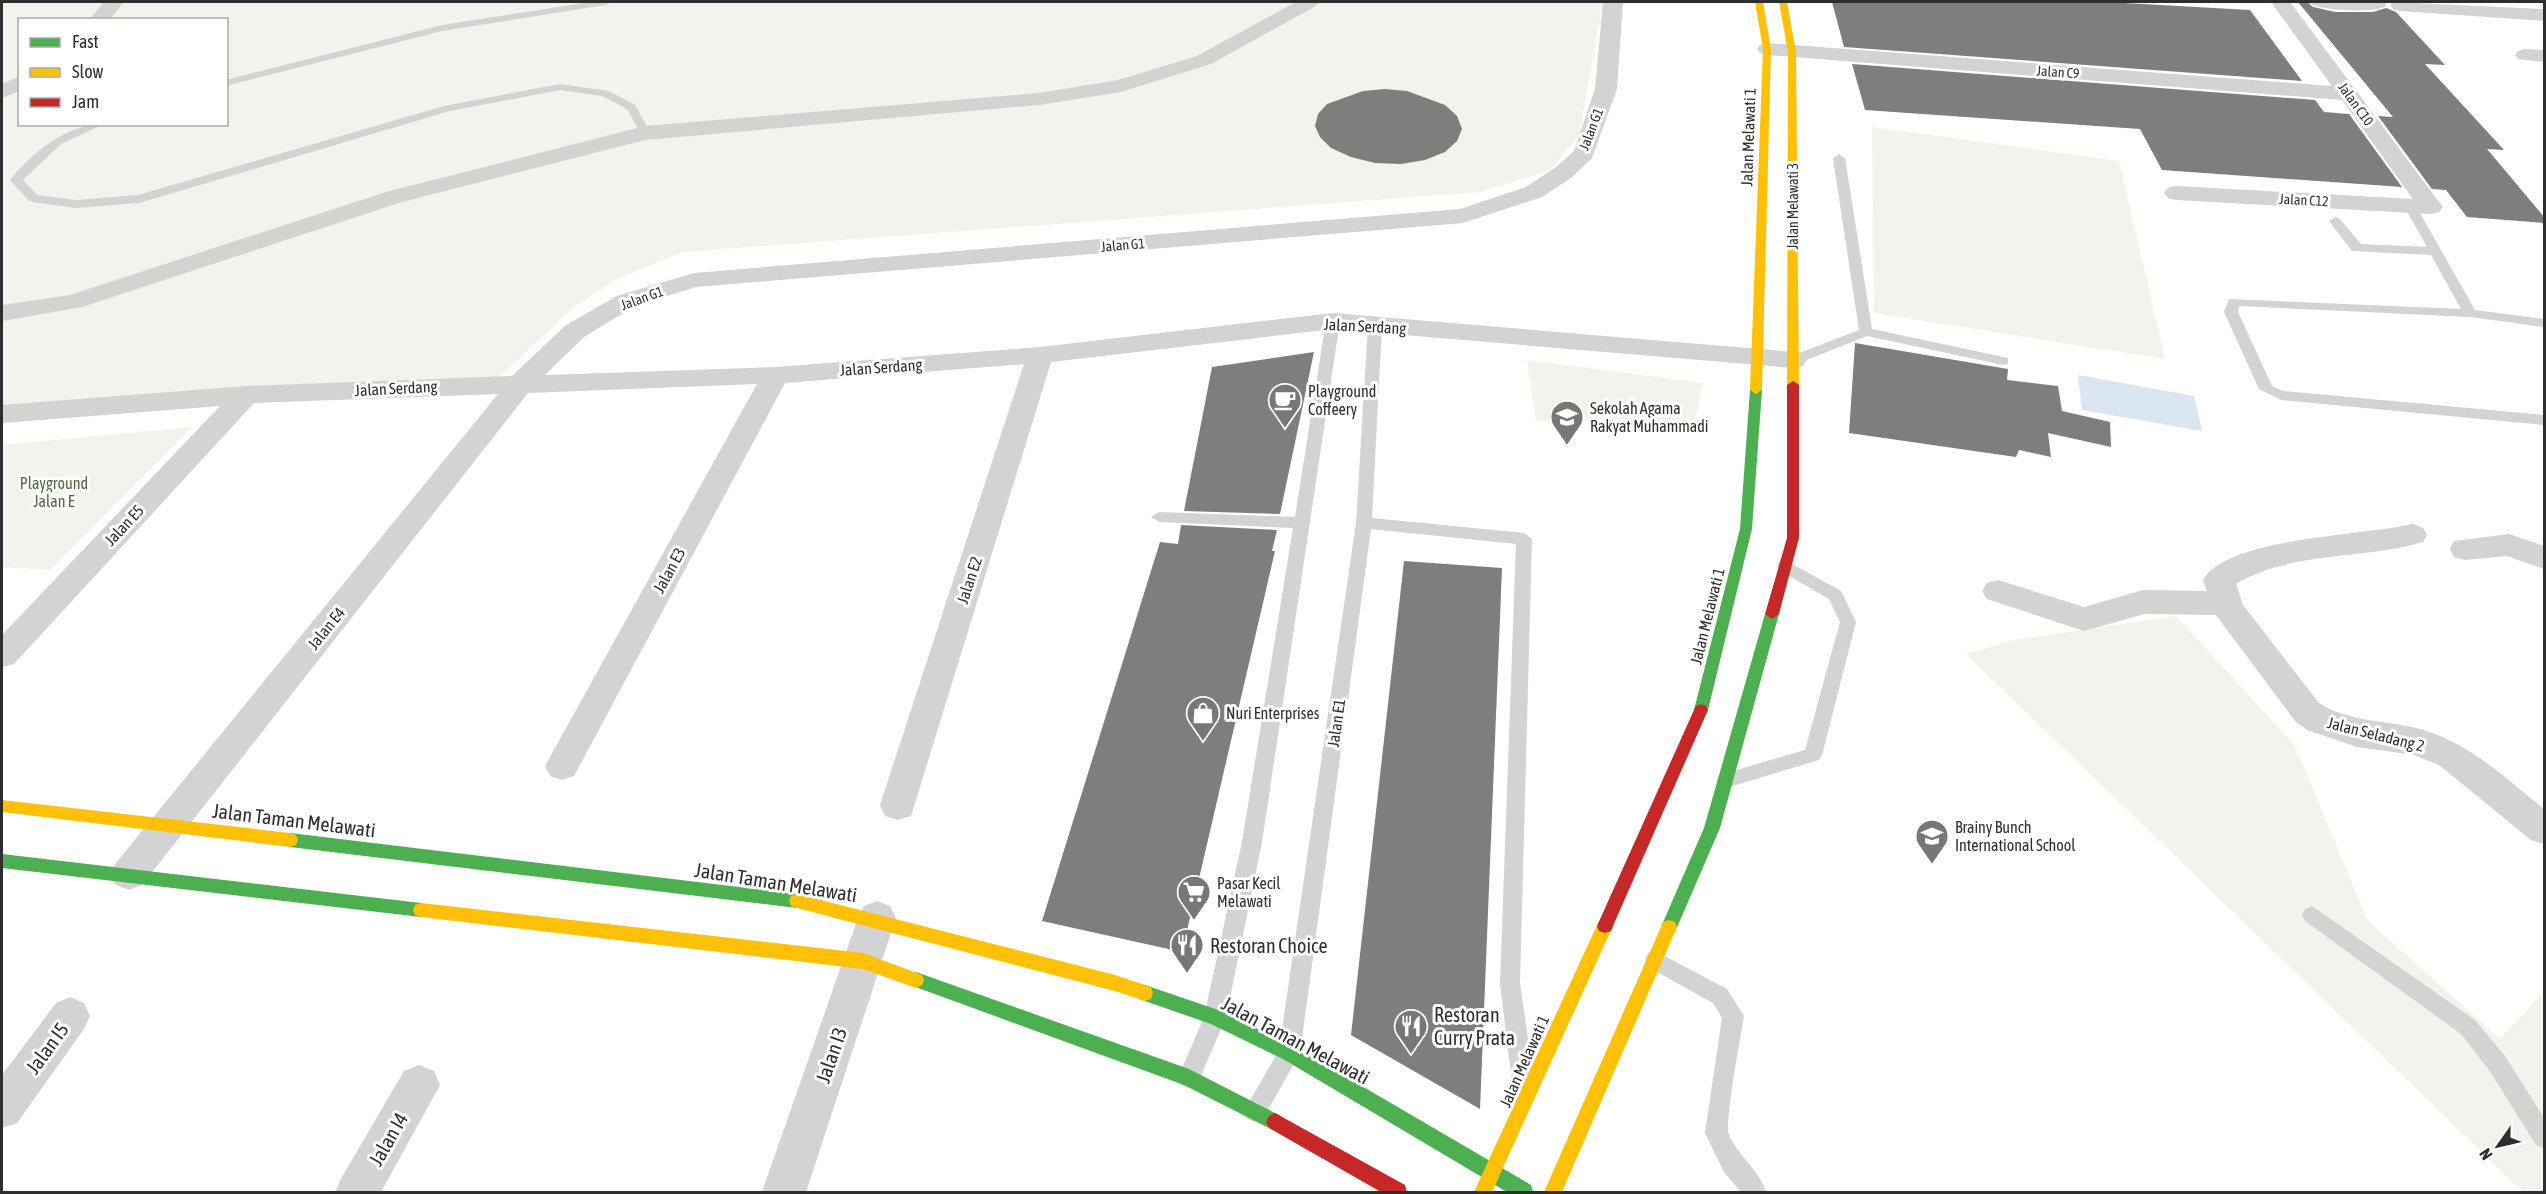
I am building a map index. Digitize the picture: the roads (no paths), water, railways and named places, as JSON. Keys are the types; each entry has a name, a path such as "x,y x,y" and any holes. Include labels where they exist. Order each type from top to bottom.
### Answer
{"street":[{"path":"100,18 114,2"},
{"path":"2,313 73,302 394,197 645,133 1039,99 1121,86 1204,60 1309,2"},
{"name":"Jalan G1","path":"522,382 574,331 626,301 694,280 1463,216 1497,207 1534,192 1563,173 1584,153 1606,89 1612,2"},
{"name":"Jalan Melawati 1","path":"1483,1192 1699,720 1746,529 1759,357 1767,50 1759,2"},
{"path":"1783,2 1792,52"},
{"name":"Jalan C10","path":"2281,2 2349,94 2420,206"},
{"path":"2319,2 2377,5"},
{"path":"2400,5 2544,15"},
{"name":"Jalan C9","path":"1767,50 2349,94"},
{"name":"Jalan Melawati 3","path":"1792,52 1794,360"},
{"path":"2,92 18,83"},
{"name":"Jalan C12","path":"2176,193 2420,206"},
{"name":"Jalan Serdang","path":"2,414 246,395 522,382 776,375 1040,355 1333,321 1794,360"},
{"name":"Jalan E2","path":"898,806 1040,355"},
{"path":"1553,1192 1712,828 1726,780 1793,538 1794,360"},
{"name":"Jalan E3","path":"562,766 776,375"},
{"name":"Jalan E4","path":"129,874 522,382"},
{"name":"Jalan E5","path":"2,655 246,395"},
{"path":"1998,591 2084,619 2098,617 2143,602 2222,591 2237,567 2310,548 2397,540 2412,535"},
{"path":"2465,549 2509,545 2544,558"},
{"name":"Jalan Seladang 2","path":"2222,591 2307,712 2319,720 2357,733 2416,742 2451,755 2544,829"},
{"name":"Jalan Taman Melawati","path":"2,806 169,824 809,902 877,918 1115,983 1215,1017 1289,1053 1524,1192"},
{"path":"2,861 863,961 1189,1078 1255,1111 1398,1192"},
{"name":"Jalan I3","path":"784,1192 877,918"},
{"name":"Jalan I5","path":"2,1108 70,1016"},
{"name":"Jalan I4","path":"357,1192 418,1085"}],"lane":[{"path":"228,82 442,28 606,2"},
{"path":"94,126 57,142 16,180 33,198 76,204 139,199 448,108 560,87 605,93 631,107 645,133"},
{"path":"1839,158 1866,332"},
{"path":"2420,206 2435,251 2470,313"},
{"path":"2335,221 2357,248 2435,251"},
{"path":"2544,323 2470,313 2234,302 2231,312 2266,389 2281,395 2544,420"},
{"path":"1189,1078 1215,1017 1252,842 1333,321"},
{"name":"Jalan E1","path":"1255,1111 1289,1053 1364,523 1375,326"},
{"path":"1794,360 1866,332 2003,361"},
{"path":"1159,517 1303,523"},
{"path":"1364,523 1524,539 1510,983 1525,1098"},
{"path":"1726,780 1813,755 1848,622 1835,595 1785,566"},
{"path":"2312,915 2468,1027 2497,1063 2544,1137"},
{"path":"1655,960 1720,996 1733,1016 1716,1133 1732,1164 1755,1192"}],"place":[{"name":"Playground Coffeery","path":"1285,429"},
{"name":"Sekolah Agama Rakyat Muhammadi","path":"1567,446"},
{"name":"Nuri Enterprises","path":"1203,742"},
{"name":"Brainy Bunch International School","path":"1932,865"},
{"name":"Pasar Kecil Melawati","path":"1194,921"},
{"name":"Restoran Choice","path":"1187,974"},
{"name":"Restoran Curry Prata","path":"1411,1055"}],"park label":[{"name":"Playground Jalan E","path":"54,492"}]}
